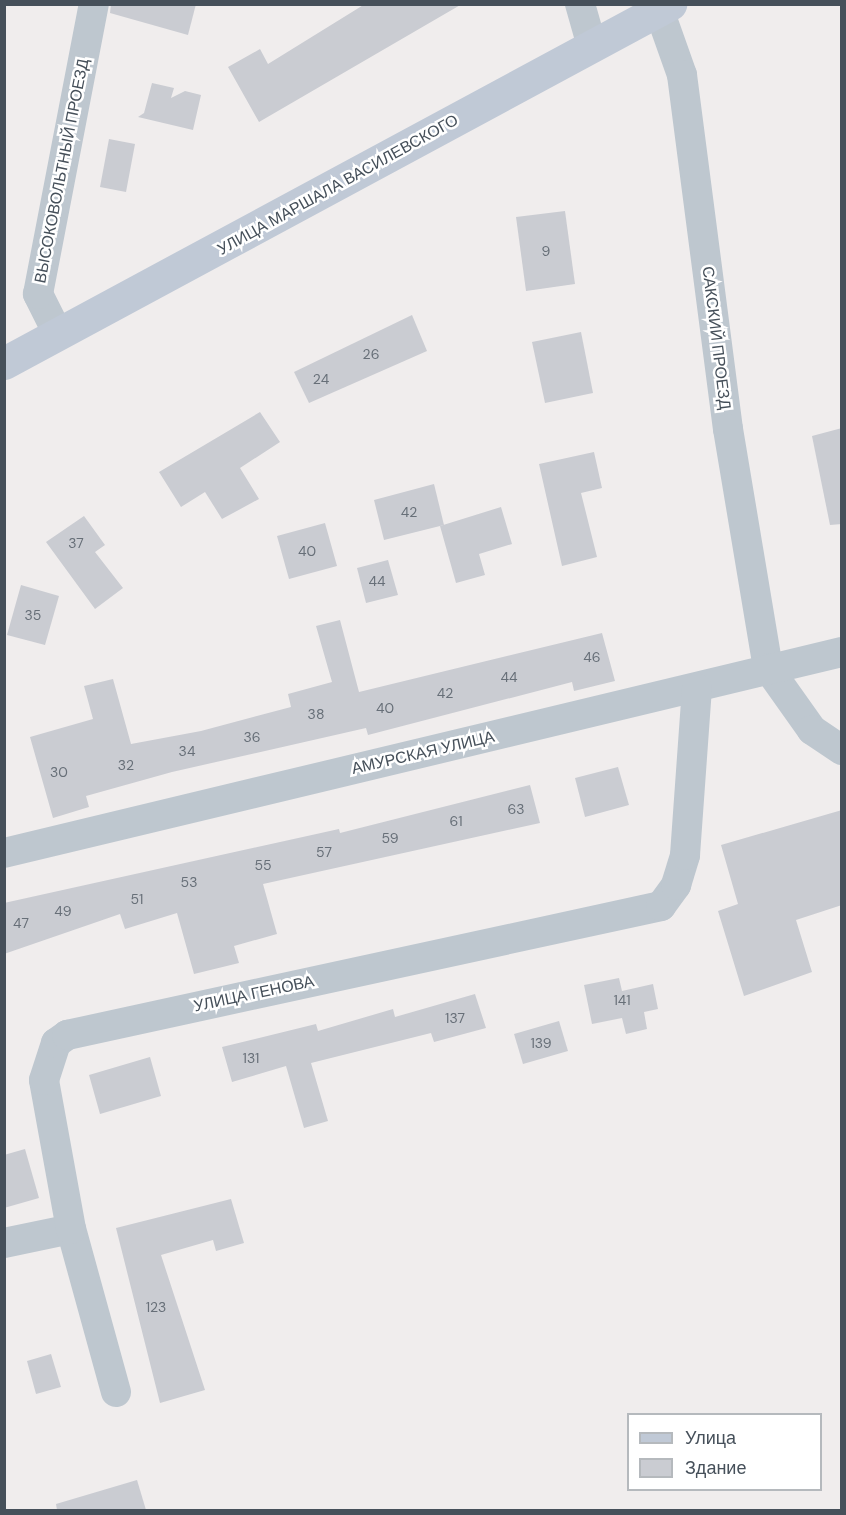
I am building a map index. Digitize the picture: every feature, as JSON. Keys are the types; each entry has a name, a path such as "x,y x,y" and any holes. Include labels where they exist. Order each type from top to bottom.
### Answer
{"main road":[{"name":"УЛИЦА МАРШАЛА ВАСИЛЕВСКОГО","path":"4,363 664,7"}],"street":[{"name":"ВЫСОКОВОЛЬТНЫЙ ПРОЕЗД","path":"58,334 38,294 94,4"},
{"path":"580,4 592,46"},
{"name":"САКСКИЙ ПРОЕЗД","path":"664,7 682,75 728,429 768,668"},
{"name":"АМУРСКАЯ УЛИЦА","path":"4,853 842,652"},
{"path":"768,668 812,730 842,750"},
{"name":"УЛИЦА ГЕНОВА","path":"116,1392 71,1229 44,1080 48,1054 67,1035 642,912 661,906 676,885 685,855 697,688"},
{"path":"4,1243 71,1229"}],"building":[{"path":"111,4 196,4 188,35 110,13"},
{"path":"365,4 462,4 259,122 228,67 260,49 268,64"},
{"path":"152,83 174,88 171,98 185,91 201,95 193,130 138,117 144,113"},
{"path":"109,139 135,144 126,192 100,187"},
{"path":"565,211 575,284 526,291 516,217"},
{"path":"412,315 427,351 309,403 294,372"},
{"path":"581,332 593,393 545,403 532,342"},
{"path":"260,412 280,442 240,468 259,499 222,519 205,492 181,507 159,472"},
{"path":"842,428 842,524 830,525 812,436"},
{"path":"594,452 602,488 581,493 597,557 562,566 539,464"},
{"path":"434,484 444,525 384,540 374,500"},
{"path":"501,507 512,544 479,554 485,575 456,583 440,526"},
{"path":"84,516 105,545 95,552 123,588 95,609 46,542"},
{"path":"325,523 337,566 289,579 277,536"},
{"path":"388,560 398,595 366,603 357,568"},
{"path":"21,585 59,596 45,645 7,635"},
{"path":"340,620 359,692 602,633 615,681 574,691 572,682 368,735 366,728 172,772 86,796 89,807 53,818 30,737 93,719 84,686 113,679 131,744 201,731 291,707 288,694 332,682 316,626"},
{"path":"618,767 629,805 585,817 575,778"},
{"path":"530,785 540,823 263,884 277,934 234,946 239,963 194,974 177,913 125,929 120,914 4,954 4,903 339,829 340,833"},
{"path":"842,810 842,905 796,920 812,972 744,996 718,911 738,904 721,845"},
{"path":"619,978 622,991 653,984 658,1009 644,1012 647,1029 626,1034 622,1018 592,1024 584,985"},
{"path":"475,994 486,1028 434,1042 431,1033 311,1063 328,1121 304,1128 286,1066 232,1082 222,1047 316,1024 318,1031 393,1009 395,1017"},
{"path":"559,1021 568,1051 523,1064 514,1034"},
{"path":"150,1057 161,1096 100,1114 89,1075"},
{"path":"25,1149 39,1198 4,1208 4,1155"},
{"path":"231,1199 244,1243 216,1251 213,1240 161,1255 205,1390 160,1403 116,1228"},
{"path":"51,1354 61,1387 36,1394 27,1361"},
{"path":"137,1480 146,1510 57,1510 56,1504"}]}
